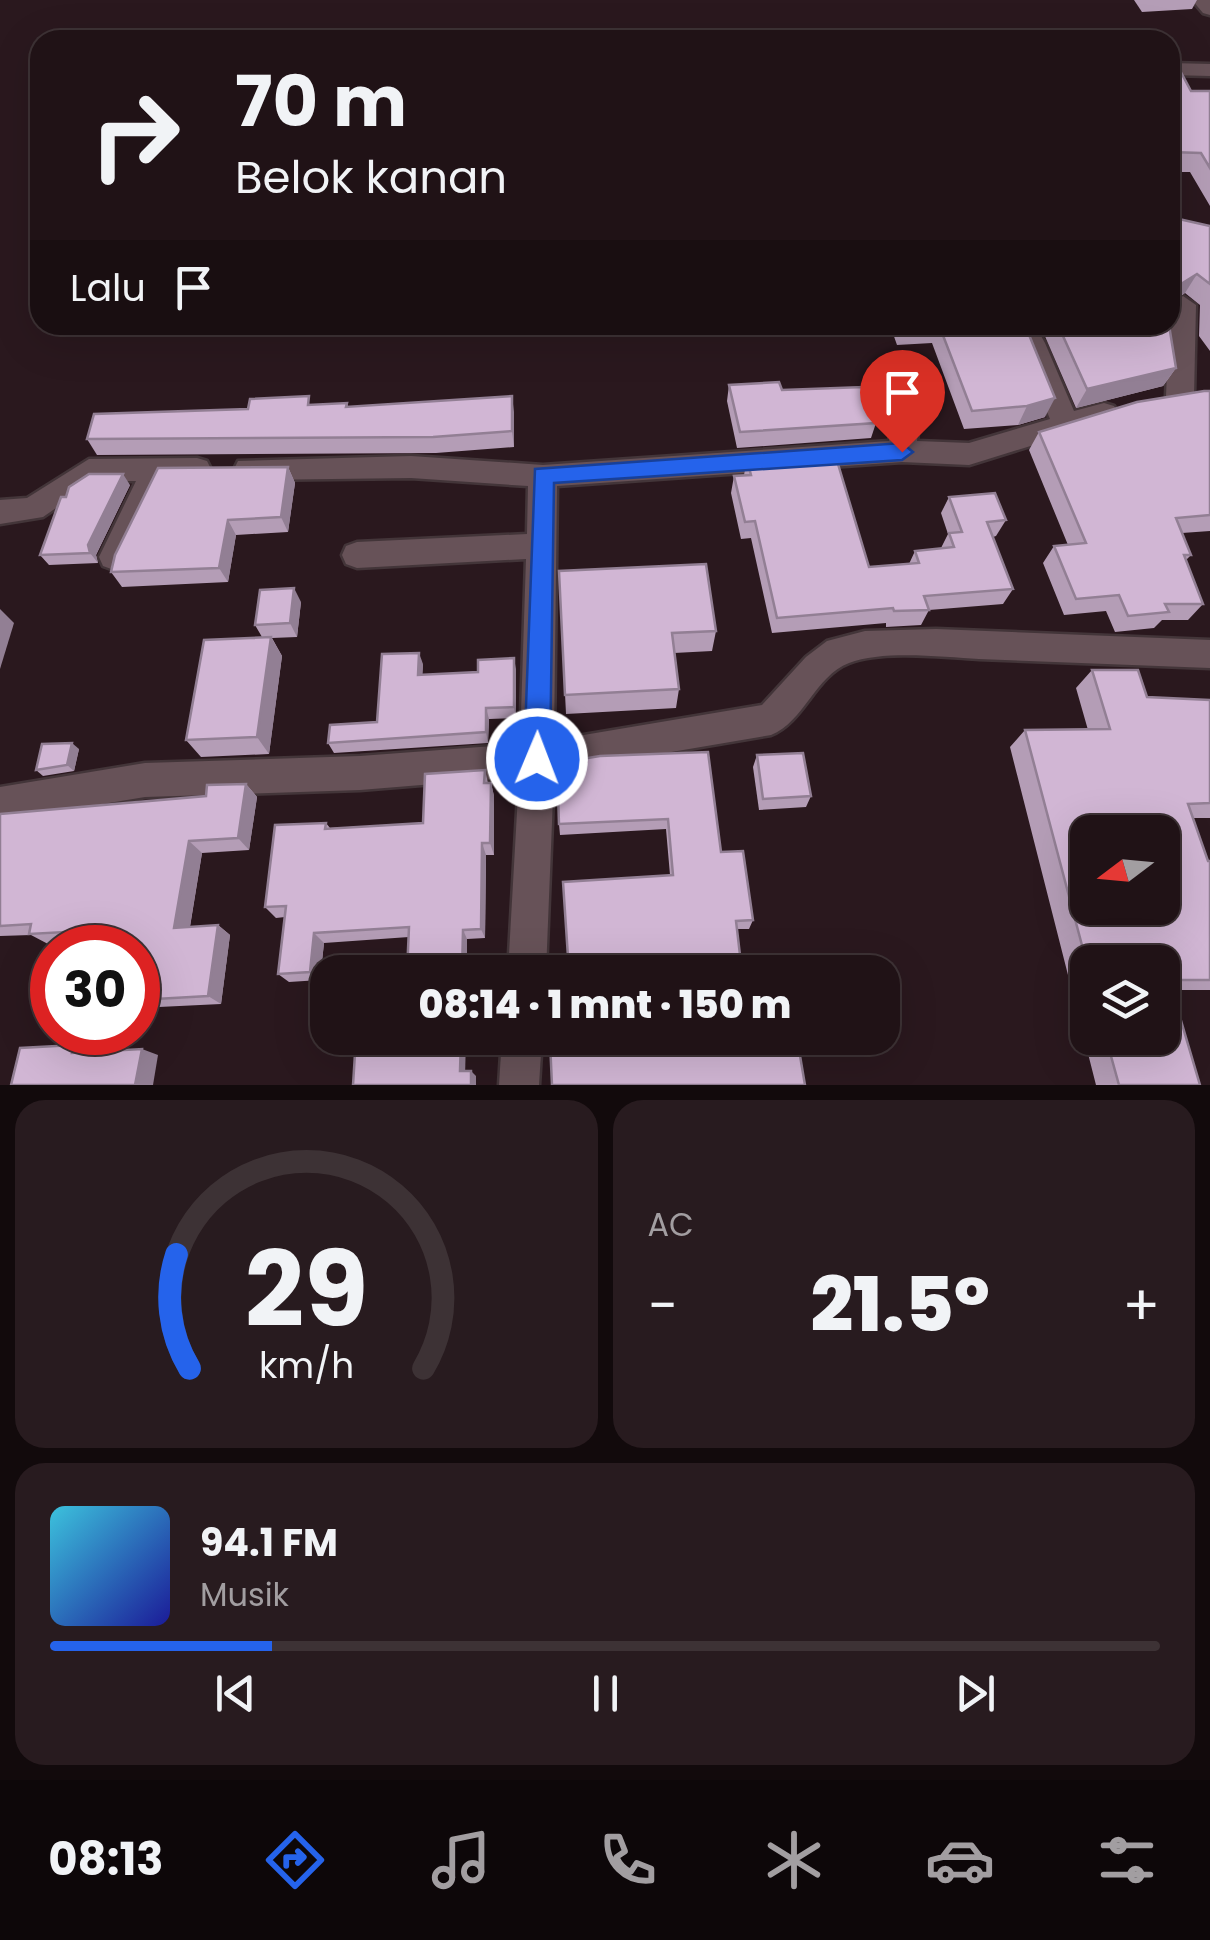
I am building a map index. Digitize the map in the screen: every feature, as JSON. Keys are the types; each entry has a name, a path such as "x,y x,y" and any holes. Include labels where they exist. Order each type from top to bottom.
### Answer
{"street":[{"path":"1202,0 1210,10"},
{"path":"1180,69 1210,70"},
{"path":"1180,328 1183,305"},
{"path":"1179,335 1171,398 1210,392"},
{"path":"1032,344 1066,424"},
{"path":"902,452 913,365"},
{"path":"0,512 33,508 89,470 410,468 543,476 902,452 969,454 1124,407"},
{"path":"114,558 156,469"},
{"path":"528,955 543,476"},
{"path":"357,555 542,546"},
{"path":"0,804 145,780 360,773 537,759 771,719 817,667 838,651 865,645 936,643 1210,654"},
{"path":"519,1085 521,1055"}],"building":[{"path":"1180,70 1191,91 1210,91 1210,168 1201,153 1180,152"},
{"path":"1180,219 1210,226 1210,284 1197,274 1180,285"},
{"path":"943,335 1029,335 1055,398 1027,406 972,411"},
{"path":"1063,335 1171,335 1176,368 1087,389"},
{"path":"779,382 782,390 864,387 876,423 740,432 729,385"},
{"path":"1210,391 1210,515 1176,518 1191,555 1184,555 1203,604 1165,604 1169,612 1128,616 1119,595 1076,599 1054,546 1086,543 1039,432 1137,402"},
{"path":"309,396 308,405 347,403 346,407 512,396 512,431 433,437 87,439 94,414 248,409 250,399"},
{"path":"835,454 869,567 919,563 915,551 954,547 949,533 962,532 949,497 995,493 1006,520 987,522 1013,589 924,596 929,610 893,608 777,618 755,521 745,522 734,476 751,475 747,460"},
{"path":"288,467 281,517 228,520 219,568 111,572 115,555 158,468"},
{"path":"89,474 123,474 88,545 90,553 40,555 61,497 66,497 69,487"},
{"path":"706,564 716,631 672,633 679,689 565,695 559,571"},
{"path":"294,588 290,623 255,625 260,590"},
{"path":"271,637 257,737 186,740 204,640"},
{"path":"419,653 418,675 478,672 478,660 514,658 514,707 486,708 486,732 328,743 330,725 377,722 382,654"},
{"path":"1092,670 1138,670 1147,697 1210,700 1210,803 1188,804 1210,861 1210,980 1180,980 1180,945 1082,945 1077,925 1180,925 1180,815 1070,815 1070,900 1025,730 1110,729"},
{"path":"72,743 67,765 36,770 42,744"},
{"path":"708,752 721,852 743,851 753,920 736,921 740,955 568,955 563,882 673,875 668,819 559,824 557,763 600,756"},
{"path":"803,753 811,796 763,799 757,755"},
{"path":"485,770 484,783 491,783 490,843 482,843 481,929 463,930 462,955 408,955 409,927 314,933 310,972 278,974 286,906 265,907 275,825 326,823 325,829 423,823 425,774"},
{"path":"246,784 238,838 189,841 174,928 218,925 208,996 160,999 160,925 0,926 0,814 206,796 207,785"},
{"path":"1180,1017 1200,1085 1119,1085 1111,1055 1180,1055"},
{"path":"30,1047 30,1055 141,1055 135,1085 11,1085 20,1048"},
{"path":"355,1055 460,1055 460,1071 471,1071 471,1085 353,1085"},
{"path":"551,1055 800,1055 805,1085 552,1085"}],"route":[{"path":"537,759 543,476 902,452"}]}
